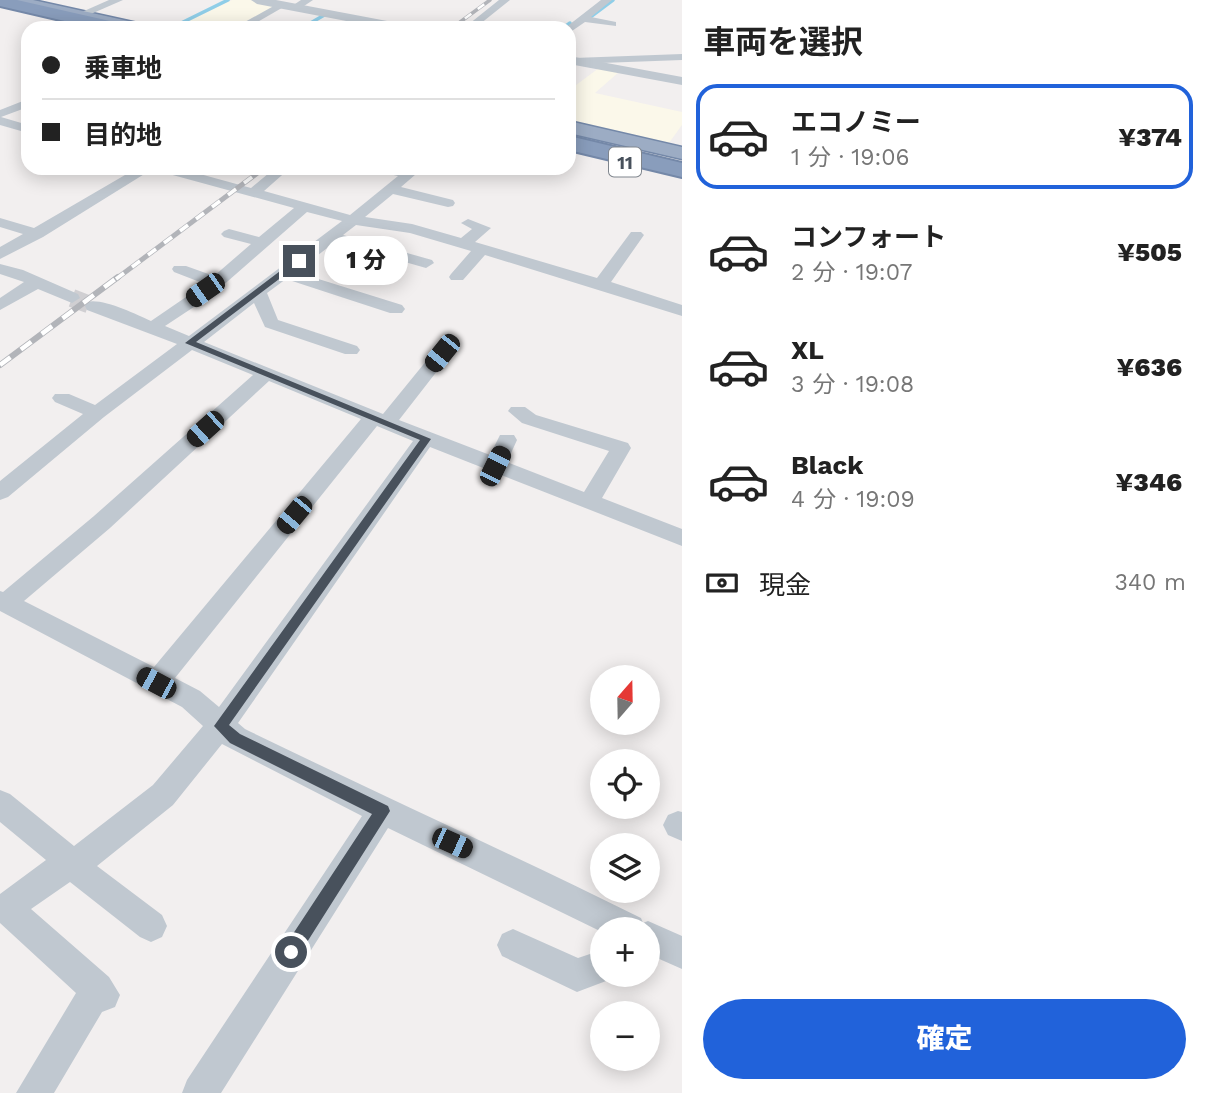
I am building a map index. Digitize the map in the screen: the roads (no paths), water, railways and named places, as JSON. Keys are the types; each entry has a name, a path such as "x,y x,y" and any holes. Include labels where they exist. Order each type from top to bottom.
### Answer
{"highway":[{"path":"13,0 80,21"},
{"path":"0,1 87,21"},
{"path":"0,8 77,21"},
{"path":"0,13 33,21"},
{"name":"11","path":"576,129 682,153"},
{"path":"576,135 682,160"},
{"path":"576,145 682,170"},
{"name":"11","path":"576,151 682,176"}],"street":[{"path":"85,21 118,0"},
{"path":"257,0 366,21"},
{"path":"255,21 308,0"},
{"path":"478,21 505,0"},
{"path":"584,0 605,2"},
{"path":"576,24 605,2"},
{"path":"583,19 612,24"},
{"path":"576,60 682,57"},
{"path":"576,61 682,81"},
{"path":"0,114 21,106"},
{"path":"0,121 21,128"},
{"path":"0,254 135,175"},
{"path":"190,175 353,220 382,222 482,249 681,308"},
{"path":"254,192 275,175"},
{"path":"0,492 97,414 332,237 408,175"},
{"path":"392,189 448,203"},
{"path":"153,327 216,282 305,206"},
{"path":"0,222 37,234"},
{"path":"463,244 483,228 468,223"},
{"path":"229,234 263,243"},
{"path":"601,284 636,235"},
{"path":"332,237 415,263"},
{"path":"457,277 482,249"},
{"path":"0,269 17,273 72,298"},
{"path":"180,269 216,282"},
{"path":"282,273 396,309"},
{"path":"0,305 35,283"},
{"path":"258,291 271,323 351,350"},
{"path":"93,306 153,327 426,439 682,538"},
{"path":"156,683 380,419 442,353"},
{"path":"267,373 102,522 3,601 191,699 235,738 382,811 499,864 601,917"},
{"path":"62,398 97,414"},
{"path":"518,411 529,419 621,448 589,502"},
{"path":"34,1093 100,992 8,908 53,873 73,866 163,795 220,726 426,439"},
{"path":"495,466 507,440"},
{"path":"0,804 150,926"},
{"path":"200,1093 382,811"},
{"path":"660,943 682,953"},
{"path":"513,945 577,975 590,970"}],"waterway":[{"path":"185,21 228,0"},
{"path":"589,18 613,0"},
{"path":"314,21 326,14"}],"tunnel":[{"path":"72,298 93,306"}],"railway":[{"path":"462,21 490,0"},
{"path":"116,279 255,175"},
{"path":"0,365 118,277"}]}
